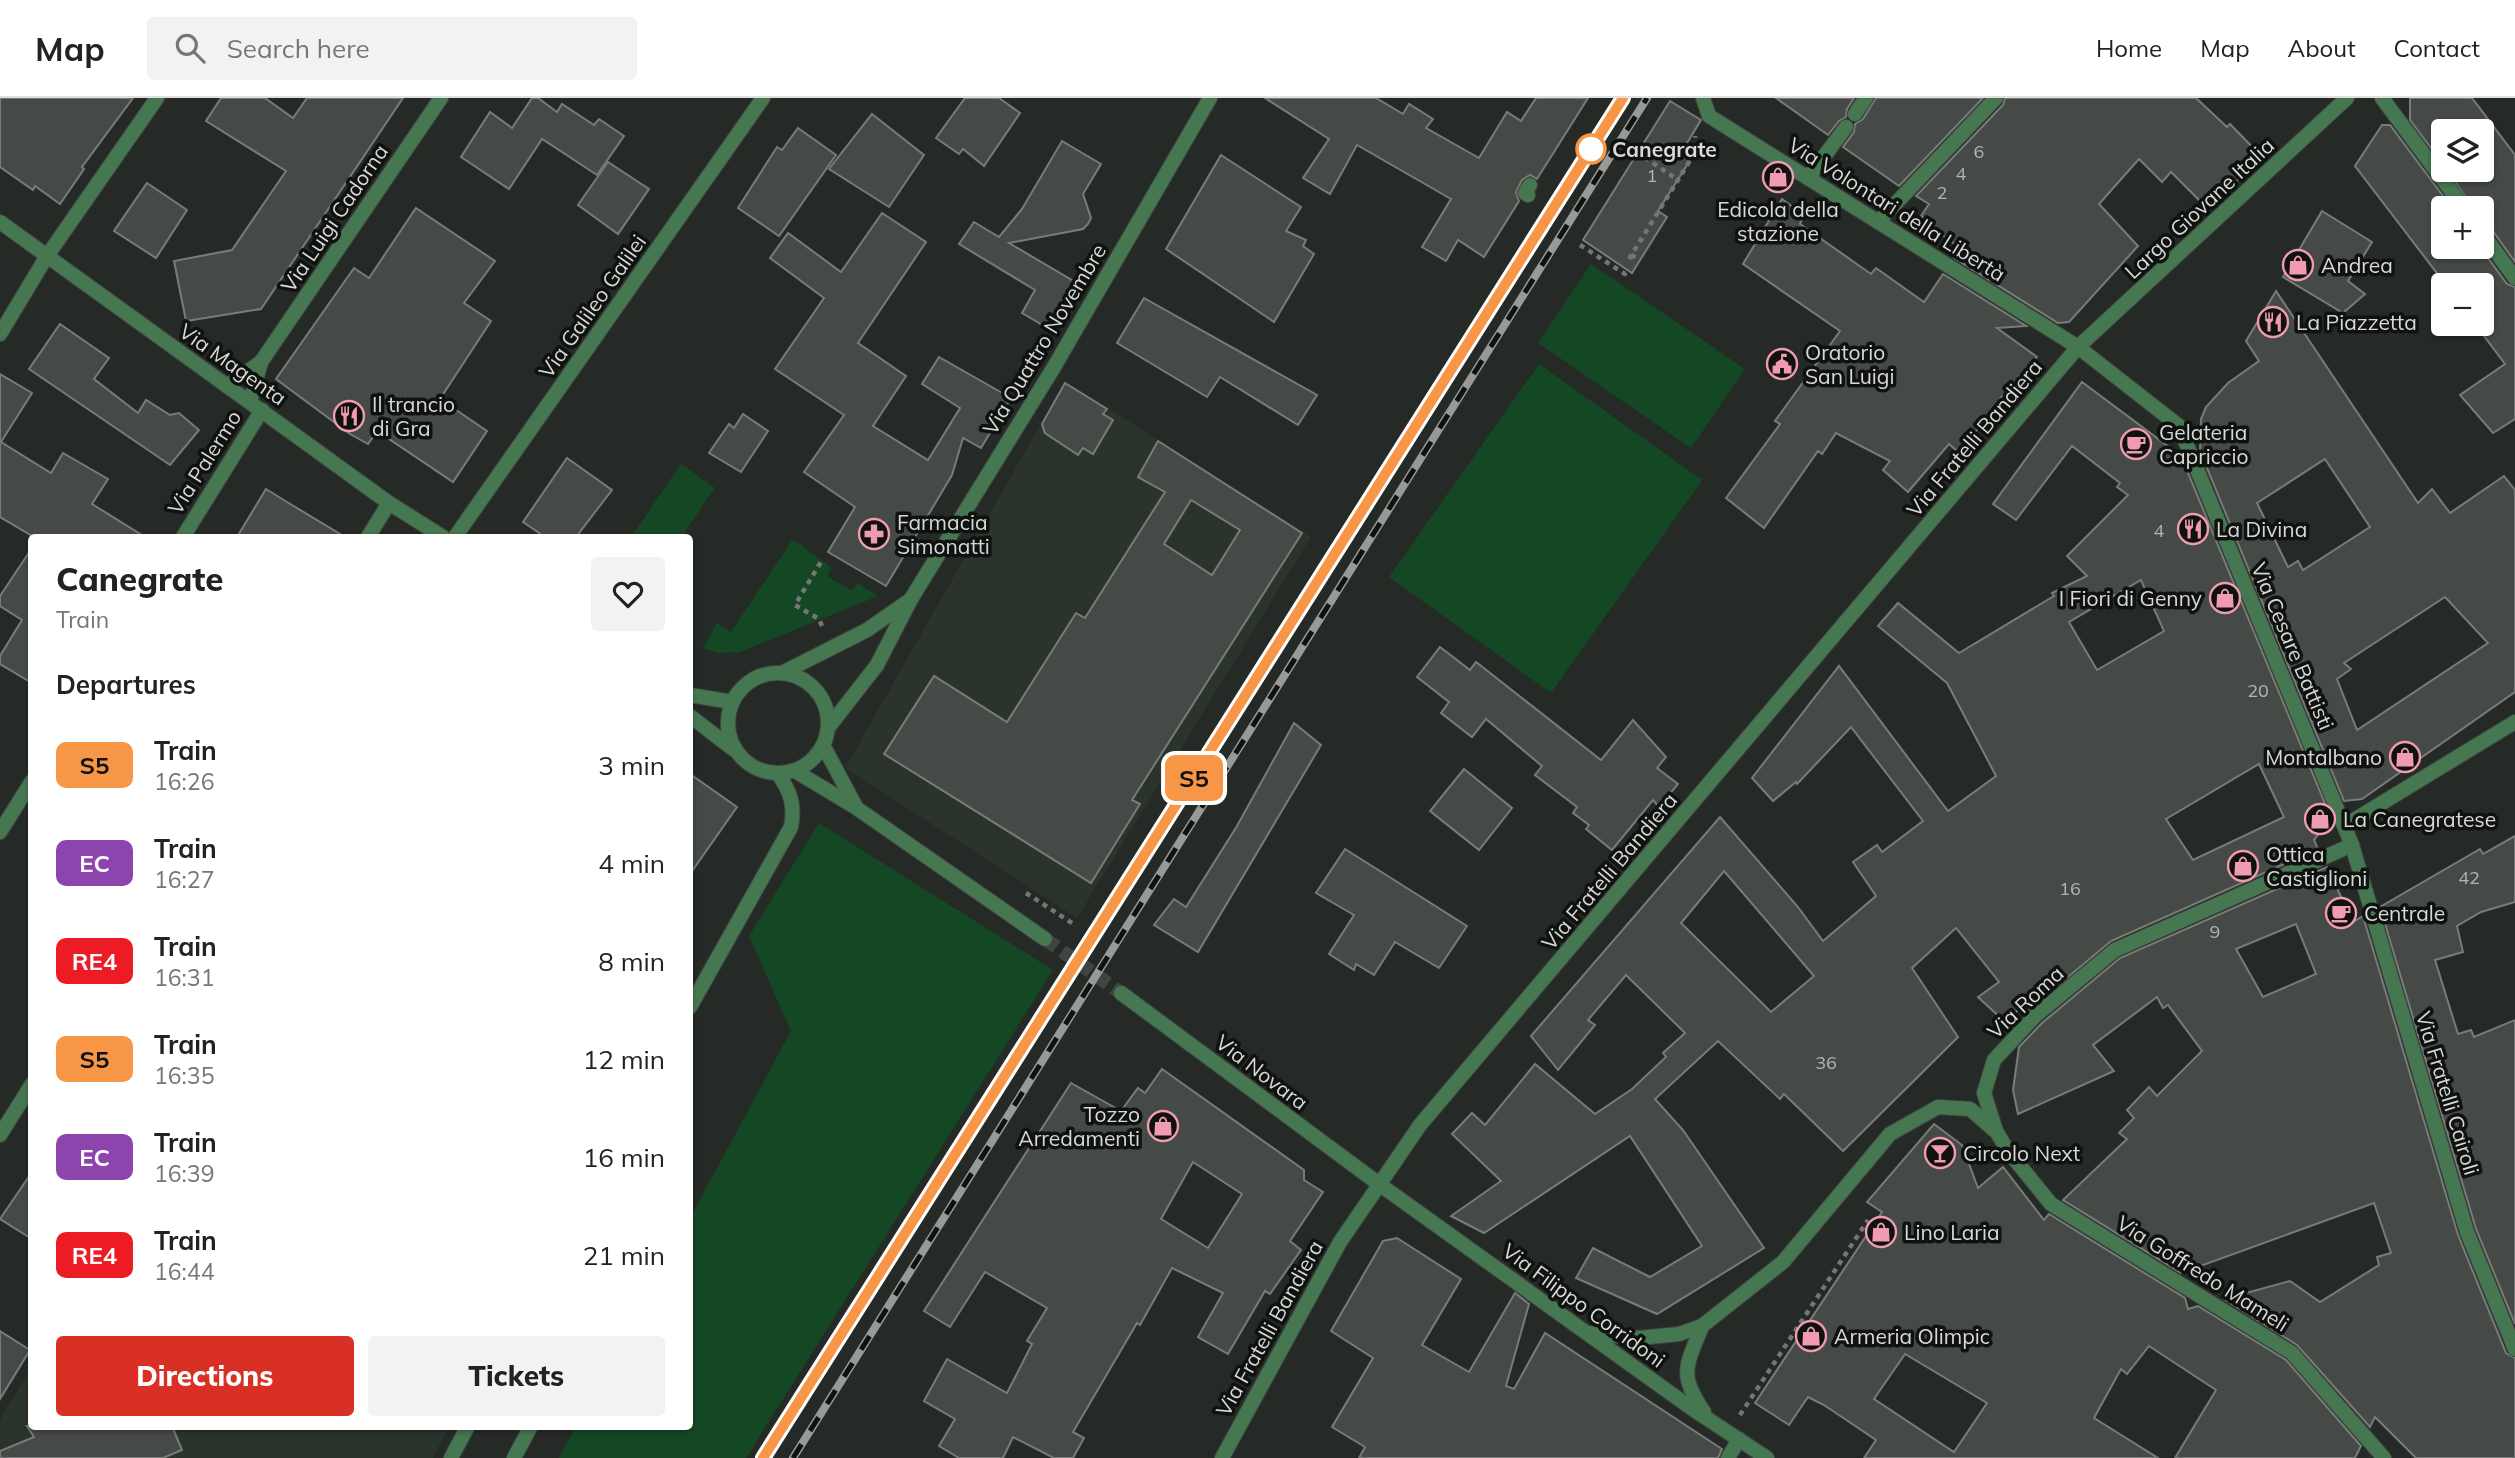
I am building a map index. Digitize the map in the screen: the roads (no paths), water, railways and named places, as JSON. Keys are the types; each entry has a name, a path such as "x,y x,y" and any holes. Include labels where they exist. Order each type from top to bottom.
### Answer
{"street":[{"path":"0,334 47,256 157,98"},
{"name":"Via Luigi Cadorna","path":"227,386 261,362 441,98"},
{"name":"Via Galileo Galilei","path":"457,534 763,98"},
{"name":"Via Quattro Novembre","path":"828,728 877,665 911,599 1054,367 1210,98"},
{"name":"Via Volontari della Libertà","path":"1703,98 1709,116 2078,347"},
{"path":"1855,114 1867,98"},
{"path":"1878,222 1996,98"},
{"name":"Largo Giovane Italia","path":"2078,347 2347,98"},
{"path":"2382,98 2455,196"},
{"path":"1808,178 1846,127"},
{"name":"Via Magenta","path":"0,222 388,503 438,534"},
{"path":"2494,249 2515,278"},
{"name":"Via Cesare Battisti","path":"2078,347 2179,426 2352,845"},
{"name":"Via Fratelli Bandiera","path":"1222,1458 1340,1242 1420,1125 2078,347"},
{"name":"Via Luigi Cadorna","path":"256,406 261,362"},
{"name":"Via Palermo","path":"185,534 256,406"},
{"path":"370,534 388,503"},
{"name":"Via Quattro Novembre","path":"782,673 867,630 911,599"},
{"path":"693,718 747,763 761,771 778,774 795,771 816,756 823,745 828,728 827,712 821,697 797,677 782,673 752,680 732,702 727,718 729,736 735,751"},
{"path":"693,696 732,702"},
{"path":"2346,830 2354,820 2515,722"},
{"path":"823,745 855,807"},
{"path":"795,771 855,807 1045,939"},
{"path":"693,1001 791,827 794,809 788,788 778,774"},
{"path":"0,832 28,787"},
{"name":"Via Roma","path":"1996,1131 1984,1093 1994,1060 2035,1016 2115,950 2352,845"},
{"name":"Via Fratelli Cairoli","path":"2352,845 2467,1232 2515,1349"},
{"name":"Via Novara","path":"1121,993 1379,1184"},
{"path":"0,1135 28,1090"},
{"path":"1587,1333 1639,1338 1679,1334 1702,1326 1783,1262 1890,1134 1938,1107 1970,1109 1996,1131"},
{"name":"Via Goffredo Mameli","path":"1996,1131 2008,1151 2051,1204 2292,1353 2384,1458"},
{"name":"Via Filippo Corridoni","path":"1379,1184 1768,1458"},
{"path":"1702,1326 1687,1364 1686,1381 1709,1419"},
{"path":"451,1458 466,1430"},
{"path":"514,1458 529,1430"},
{"path":"1728,1458 1734,1435"}],"tunnel":[{"path":"1045,939 1121,993"}],"railway":[{"path":"763,1458 1623,98"},
{"path":"793,1458 1647,98"}],"train":[{"name":"S5","path":"763,1458 1623,98"}],"place":[{"name":"Canegrate","path":"1591,149"},
{"name":"Edicola della stazione","path":"1778,177"},
{"name":"Andrea","path":"2298,265"},
{"name":"La Piazzetta","path":"2273,322"},
{"name":"Oratorio San Luigi","path":"1782,364"},
{"name":"Il trancio di Gra","path":"349,416"},
{"name":"Gelateria Capriccio","path":"2136,444"},
{"name":"La Divina","path":"2193,529"},
{"name":"Farmacia Simonatti","path":"874,534"},
{"name":"I Fiori di Genny","path":"2225,598"},
{"name":"Montalbano","path":"2405,757"},
{"name":"La Canegratese","path":"2320,819"},
{"name":"Ottica Castiglioni","path":"2243,866"},
{"name":"Centrale","path":"2341,913"},
{"name":"Tozzo Arredamenti","path":"1163,1126"},
{"name":"Circolo Next","path":"1940,1153"},
{"name":"Lino Laria","path":"1881,1232"},
{"name":"Armeria Olimpic","path":"1811,1336"}]}
